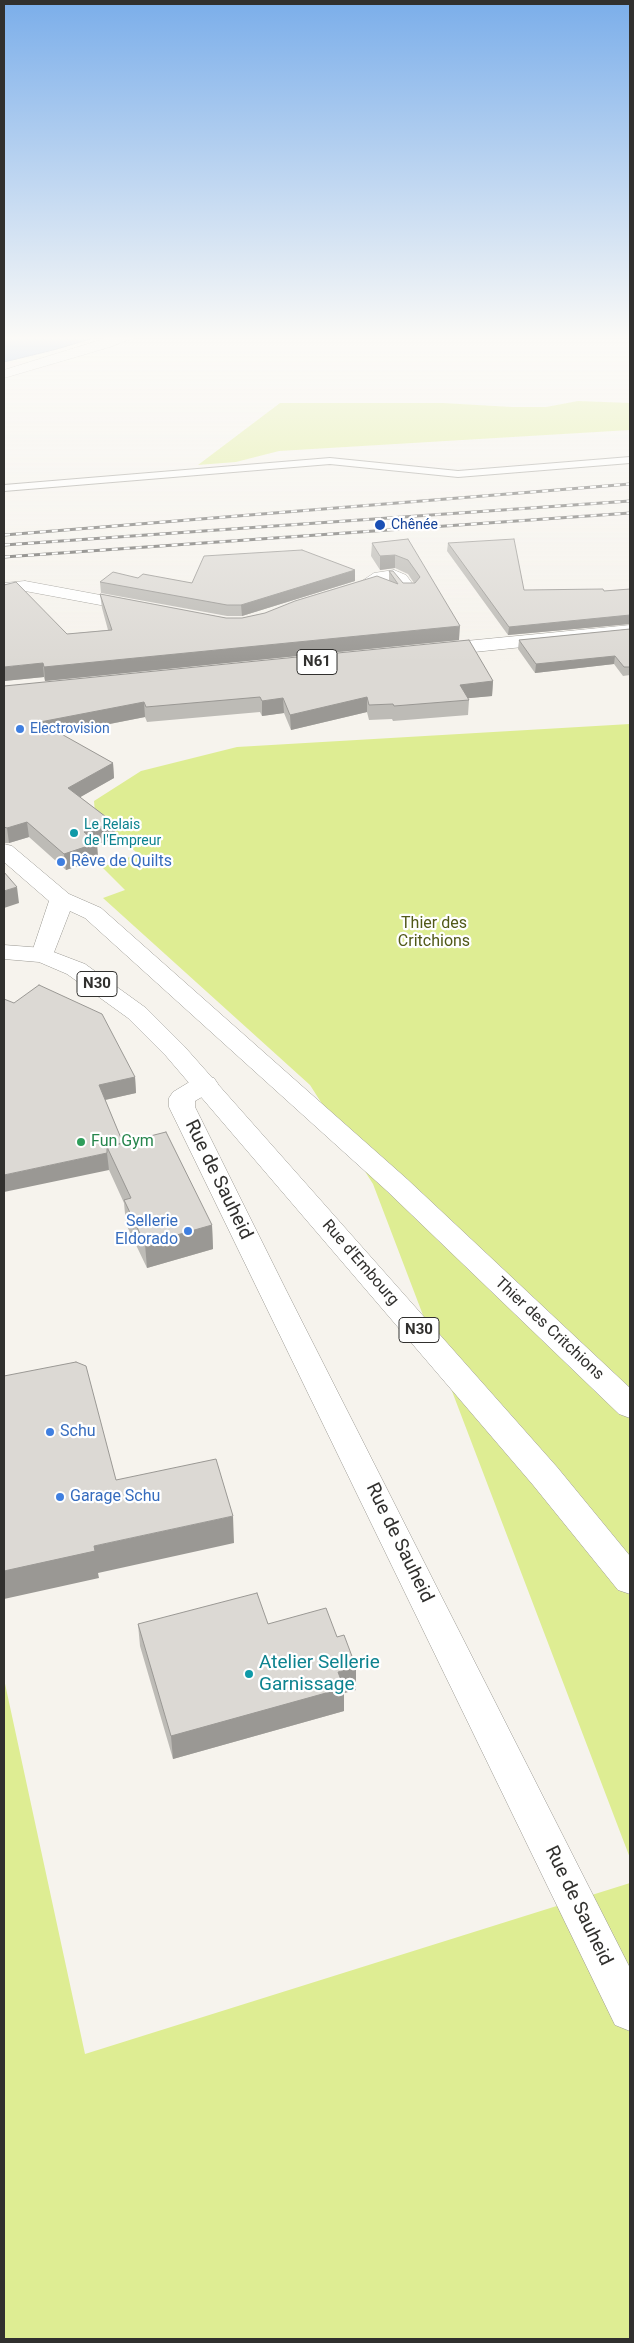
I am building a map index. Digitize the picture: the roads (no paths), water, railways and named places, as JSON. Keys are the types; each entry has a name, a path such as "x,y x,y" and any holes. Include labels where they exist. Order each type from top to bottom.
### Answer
{"street":[{"path":"327,599 368,585 380,577 394,575 400,579 409,591"},
{"path":"4,588 25,586 160,611"},
{"path":"421,651 630,630"},
{"path":"4,851 61,898 56,920 43,955"},
{"name":"Thier des Critchions","path":"61,898 93,913 397,1185 630,1406"},
{"name":"N30","path":"4,952 43,955 76,969 146,1022 205,1084"},
{"name":"Rue d'Embourg","path":"205,1084 545,1476 630,1580"},
{"name":"Rue de Sauheid","path":"205,1084 182,1098 182,1107 270,1290 294,1334 630,2011"}],"lane":[{"path":"4,488 330,461 458,474 630,460"}],"railway":[{"path":"4,535 630,484"},
{"path":"4,545 630,501"},
{"path":"4,557 630,513"}],"place":[{"name":"Chênée","path":"380,525"},
{"name":"Electrovision","path":"20,729"},
{"name":"Le Relais de l'Empreur","path":"74,833"},
{"name":"Rêve de Quilts","path":"61,862"},
{"name":"Fun Gym","path":"81,1142"},
{"name":"Sellerie Eldorado","path":"188,1231"},
{"name":"Schu","path":"50,1432"},
{"name":"Garage Schu","path":"60,1497"},
{"name":"Atelier Sellerie Garnissage","path":"249,1674"}]}
